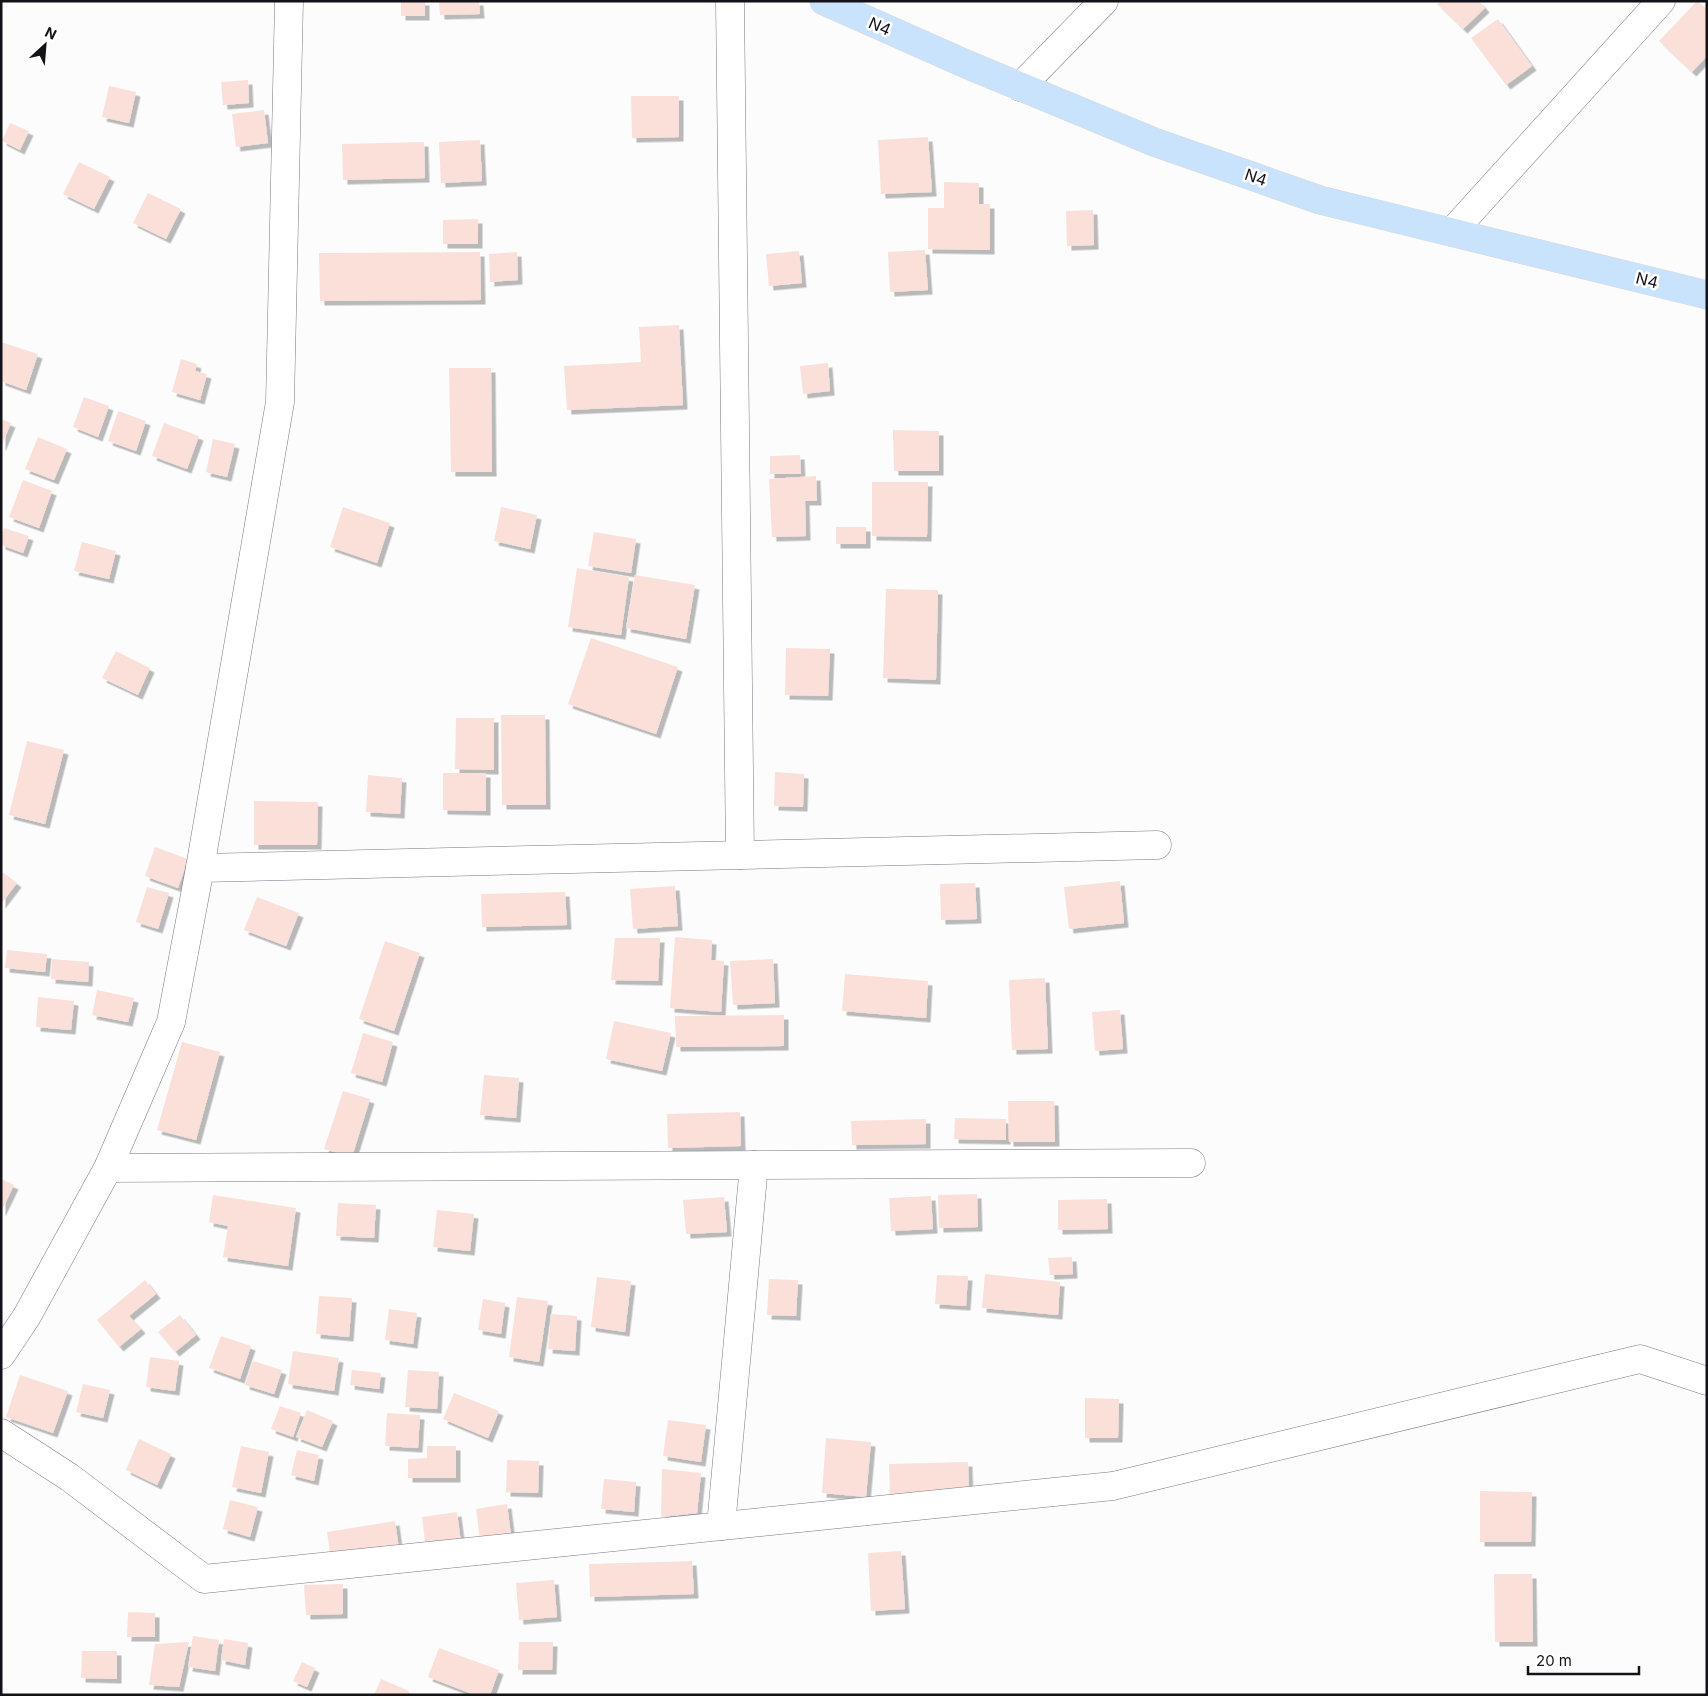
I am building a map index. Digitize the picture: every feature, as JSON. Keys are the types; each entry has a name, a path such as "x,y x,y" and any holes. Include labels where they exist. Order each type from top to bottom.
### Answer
{"main road":[{"name":"N4","path":"824,1 966,64 1154,142 1320,200 1707,295"}],"street":[{"path":"1,1355 27,1316 108,1168 171,1022 200,868 280,402 289,1"},
{"path":"730,1 740,855"},
{"path":"1020,87 1104,1"},
{"path":"1452,232 1662,1"},
{"path":"200,868 1158,845"},
{"path":"108,1168 1191,1163"},
{"path":"721,1526 754,1165"},
{"path":"1,1433 69,1477 204,1579 1113,1486 1640,1359 1707,1381"}],"building":[{"path":"401,1 425,1 425,16 401,16"},
{"path":"439,1 479,1 480,14 440,15"},
{"path":"1440,1 1479,1 1485,8 1463,29 1437,4"},
{"path":"1697,1 1707,9 1707,56 1692,72 1659,41"},
{"path":"1498,19 1532,66 1506,85 1471,38"},
{"path":"248,80 249,103 223,105 221,82"},
{"path":"109,86 136,92 129,123 102,117"},
{"path":"631,96 679,96 679,137 632,138"},
{"path":"264,110 268,143 236,147 232,114"},
{"path":"10,123 29,131 20,150 2,141"},
{"path":"928,137 932,192 881,194 878,140"},
{"path":"480,140 482,181 441,183 439,142"},
{"path":"424,142 425,178 343,180 342,144"},
{"path":"79,162 110,177 94,209 63,194"},
{"path":"944,182 979,183 979,204 990,204 990,250 928,249 928,208 944,208"},
{"path":"148,193 181,209 166,239 133,223"},
{"path":"1093,210 1094,245 1067,246 1066,211"},
{"path":"478,219 478,244 443,244 443,220"},
{"path":"925,250 928,290 890,292 888,252"},
{"path":"799,251 802,283 769,286 766,254"},
{"path":"480,252 481,300 320,301 319,253"},
{"path":"517,252 518,280 490,282 489,254"},
{"path":"679,325 683,405 567,410 564,366 641,362 639,327"},
{"path":"1,342 38,354 26,390 1,381"},
{"path":"181,359 197,364 195,371 207,374 200,400 172,392"},
{"path":"828,363 830,391 803,394 800,366"},
{"path":"449,368 491,368 492,472 451,472"},
{"path":"84,397 109,406 98,437 73,427"},
{"path":"118,411 146,421 136,451 108,441"},
{"path":"1,419 11,423 1,447"},
{"path":"164,423 199,436 187,469 152,456"},
{"path":"893,430 939,431 939,471 894,471"},
{"path":"38,437 67,449 54,480 25,469"},
{"path":"213,439 235,444 227,477 206,472"},
{"path":"800,455 801,474 770,474 770,456"},
{"path":"816,476 817,501 805,501 806,536 772,537 769,479"},
{"path":"23,480 52,491 39,528 9,517"},
{"path":"872,482 928,482 927,537 872,536"},
{"path":"343,507 390,523 377,563 330,547"},
{"path":"501,507 537,515 530,549 494,541"},
{"path":"836,527 866,527 866,544 836,544"},
{"path":"4,528 29,536 23,553 1,545"},
{"path":"594,532 636,539 631,573 588,566"},
{"path":"82,542 116,551 109,579 74,571"},
{"path":"577,568 629,577 621,635 568,627"},
{"path":"635,575 695,585 686,639 626,628"},
{"path":"886,589 938,590 936,680 883,678"},
{"path":"591,638 678,667 656,734 568,704"},
{"path":"786,648 830,649 828,696 785,695"},
{"path":"116,651 150,668 138,695 102,678"},
{"path":"501,715 545,715 546,805 502,805"},
{"path":"456,718 494,718 494,770 455,769"},
{"path":"27,741 64,750 45,824 9,815"},
{"path":"775,772 804,774 803,807 774,806"},
{"path":"443,773 486,773 486,811 443,810"},
{"path":"368,775 402,778 400,814 366,812"},
{"path":"254,801 318,802 317,845 254,845"},
{"path":"155,847 188,859 178,888 145,876"},
{"path":"1,871 17,883 1,904"},
{"path":"1120,881 1124,923 1069,929 1064,887"},
{"path":"975,883 977,919 941,920 940,884"},
{"path":"675,886 678,926 633,929 630,889"},
{"path":"147,887 169,893 158,929 136,922"},
{"path":"565,892 567,925 482,927 481,894"},
{"path":"257,897 299,913 286,946 244,930"},
{"path":"675,937 712,940 711,960 724,961 721,1012 670,1008"},
{"path":"615,938 660,938 658,981 611,980"},
{"path":"385,941 420,953 394,1031 359,1019"},
{"path":"7,950 47,954 45,972 5,968"},
{"path":"52,959 89,962 88,982 51,979"},
{"path":"773,959 775,1003 733,1005 730,961"},
{"path":"845,974 928,981 926,1018 842,1011"},
{"path":"1045,978 1048,1049 1012,1050 1009,980"},
{"path":"97,990 134,998 128,1022 92,1015"},
{"path":"38,997 74,1001 71,1030 36,1027"},
{"path":"1120,1010 1123,1049 1095,1051 1092,1012"},
{"path":"784,1015 784,1046 676,1047 675,1016"},
{"path":"614,1021 671,1033 662,1071 606,1059"},
{"path":"363,1033 393,1042 382,1082 351,1073"},
{"path":"182,1042 220,1052 196,1140 157,1130"},
{"path":"484,1075 519,1078 516,1118 480,1115"},
{"path":"343,1091 370,1099 352,1157 324,1149"},
{"path":"1008,1101 1054,1101 1055,1142 1009,1142"},
{"path":"740,1112 741,1146 668,1148 667,1114"},
{"path":"955,1118 1006,1119 1006,1140 954,1139"},
{"path":"926,1119 926,1144 852,1145 851,1121"},
{"path":"1,1179 14,1185 1,1212"},
{"path":"977,1194 978,1227 939,1228 938,1195"},
{"path":"213,1195 296,1208 288,1266 223,1257 228,1226 209,1222"},
{"path":"931,1196 933,1229 891,1231 889,1198"},
{"path":"724,1197 727,1232 686,1234 683,1200"},
{"path":"1107,1199 1108,1229 1058,1230 1058,1200"},
{"path":"338,1203 376,1205 374,1238 336,1236"},
{"path":"437,1210 474,1214 470,1251 433,1247"},
{"path":"1072,1257 1073,1274 1050,1275 1048,1258"},
{"path":"985,1274 1060,1282 1058,1315 982,1308"},
{"path":"937,1275 968,1276 966,1306 935,1304"},
{"path":"597,1277 631,1281 625,1332 591,1327"},
{"path":"769,1279 798,1280 796,1316 767,1315"},
{"path":"145,1280 156,1294 129,1316 141,1329 119,1347 97,1320"},
{"path":"319,1296 352,1298 349,1337 316,1334"},
{"path":"517,1297 548,1301 539,1362 509,1357"},
{"path":"483,1299 505,1303 501,1334 478,1330"},
{"path":"389,1309 417,1313 413,1344 385,1340"},
{"path":"551,1314 577,1316 575,1351 548,1349"},
{"path":"180,1315 196,1335 175,1352 158,1332"},
{"path":"221,1336 251,1346 240,1379 209,1368"},
{"path":"293,1351 339,1358 334,1391 288,1384"},
{"path":"150,1357 179,1361 175,1391 146,1387"},
{"path":"253,1361 282,1370 274,1394 245,1385"},
{"path":"352,1370 381,1373 379,1389 350,1385"},
{"path":"408,1370 439,1372 437,1409 405,1407"},
{"path":"20,1375 68,1391 53,1433 6,1417"},
{"path":"83,1384 110,1390 103,1418 76,1412"},
{"path":"454,1393 499,1411 488,1438 443,1419"},
{"path":"1085,1398 1119,1399 1118,1438 1085,1438"},
{"path":"280,1406 301,1413 293,1437 271,1429"},
{"path":"307,1410 333,1421 322,1447 296,1437"},
{"path":"387,1413 420,1415 418,1448 385,1446"},
{"path":"668,1420 706,1425 701,1462 663,1456"},
{"path":"826,1438 871,1442 866,1497 822,1493"},
{"path":"139,1439 171,1454 157,1485 126,1470"},
{"path":"241,1446 269,1452 261,1493 232,1487"},
{"path":"427,1446 456,1446 456,1478 408,1478 408,1459 427,1458"},
{"path":"297,1450 319,1455 314,1481 291,1475"},
{"path":"507,1460 539,1461 538,1493 506,1492"},
{"path":"968,1462 969,1495 890,1497 889,1464"},
{"path":"662,1469 701,1473 697,1513 661,1517"},
{"path":"604,1479 636,1482 634,1512 601,1509"},
{"path":"1480,1491 1532,1492 1531,1542 1480,1542"},
{"path":"230,1500 258,1507 250,1537 223,1529"},
{"path":"507,1504 511,1536 480,1540 476,1509"},
{"path":"457,1512 461,1543 426,1549 422,1517"},
{"path":"395,1521 399,1549 331,1559 327,1532"},
{"path":"901,1551 905,1609 871,1611 868,1553"},
{"path":"692,1561 694,1594 590,1597 589,1564"},
{"path":"1494,1574 1532,1574 1533,1642 1495,1642"},
{"path":"554,1580 557,1617 519,1620 516,1583"},
{"path":"343,1584 343,1614 306,1615 304,1585"},
{"path":"128,1612 155,1613 155,1637 127,1637"},
{"path":"193,1636 219,1640 215,1671 188,1667"},
{"path":"224,1639 248,1643 245,1665 221,1660"},
{"path":"189,1642 179,1687 149,1685 155,1644"},
{"path":"519,1642 553,1642 552,1670 518,1670"},
{"path":"439,1648 499,1670 490,1695 475,1695 428,1677"},
{"path":"82,1651 117,1651 117,1679 81,1678"},
{"path":"302,1662 315,1668 307,1687 293,1681"},
{"path":"381,1679 409,1691 407,1695 374,1695"}]}
